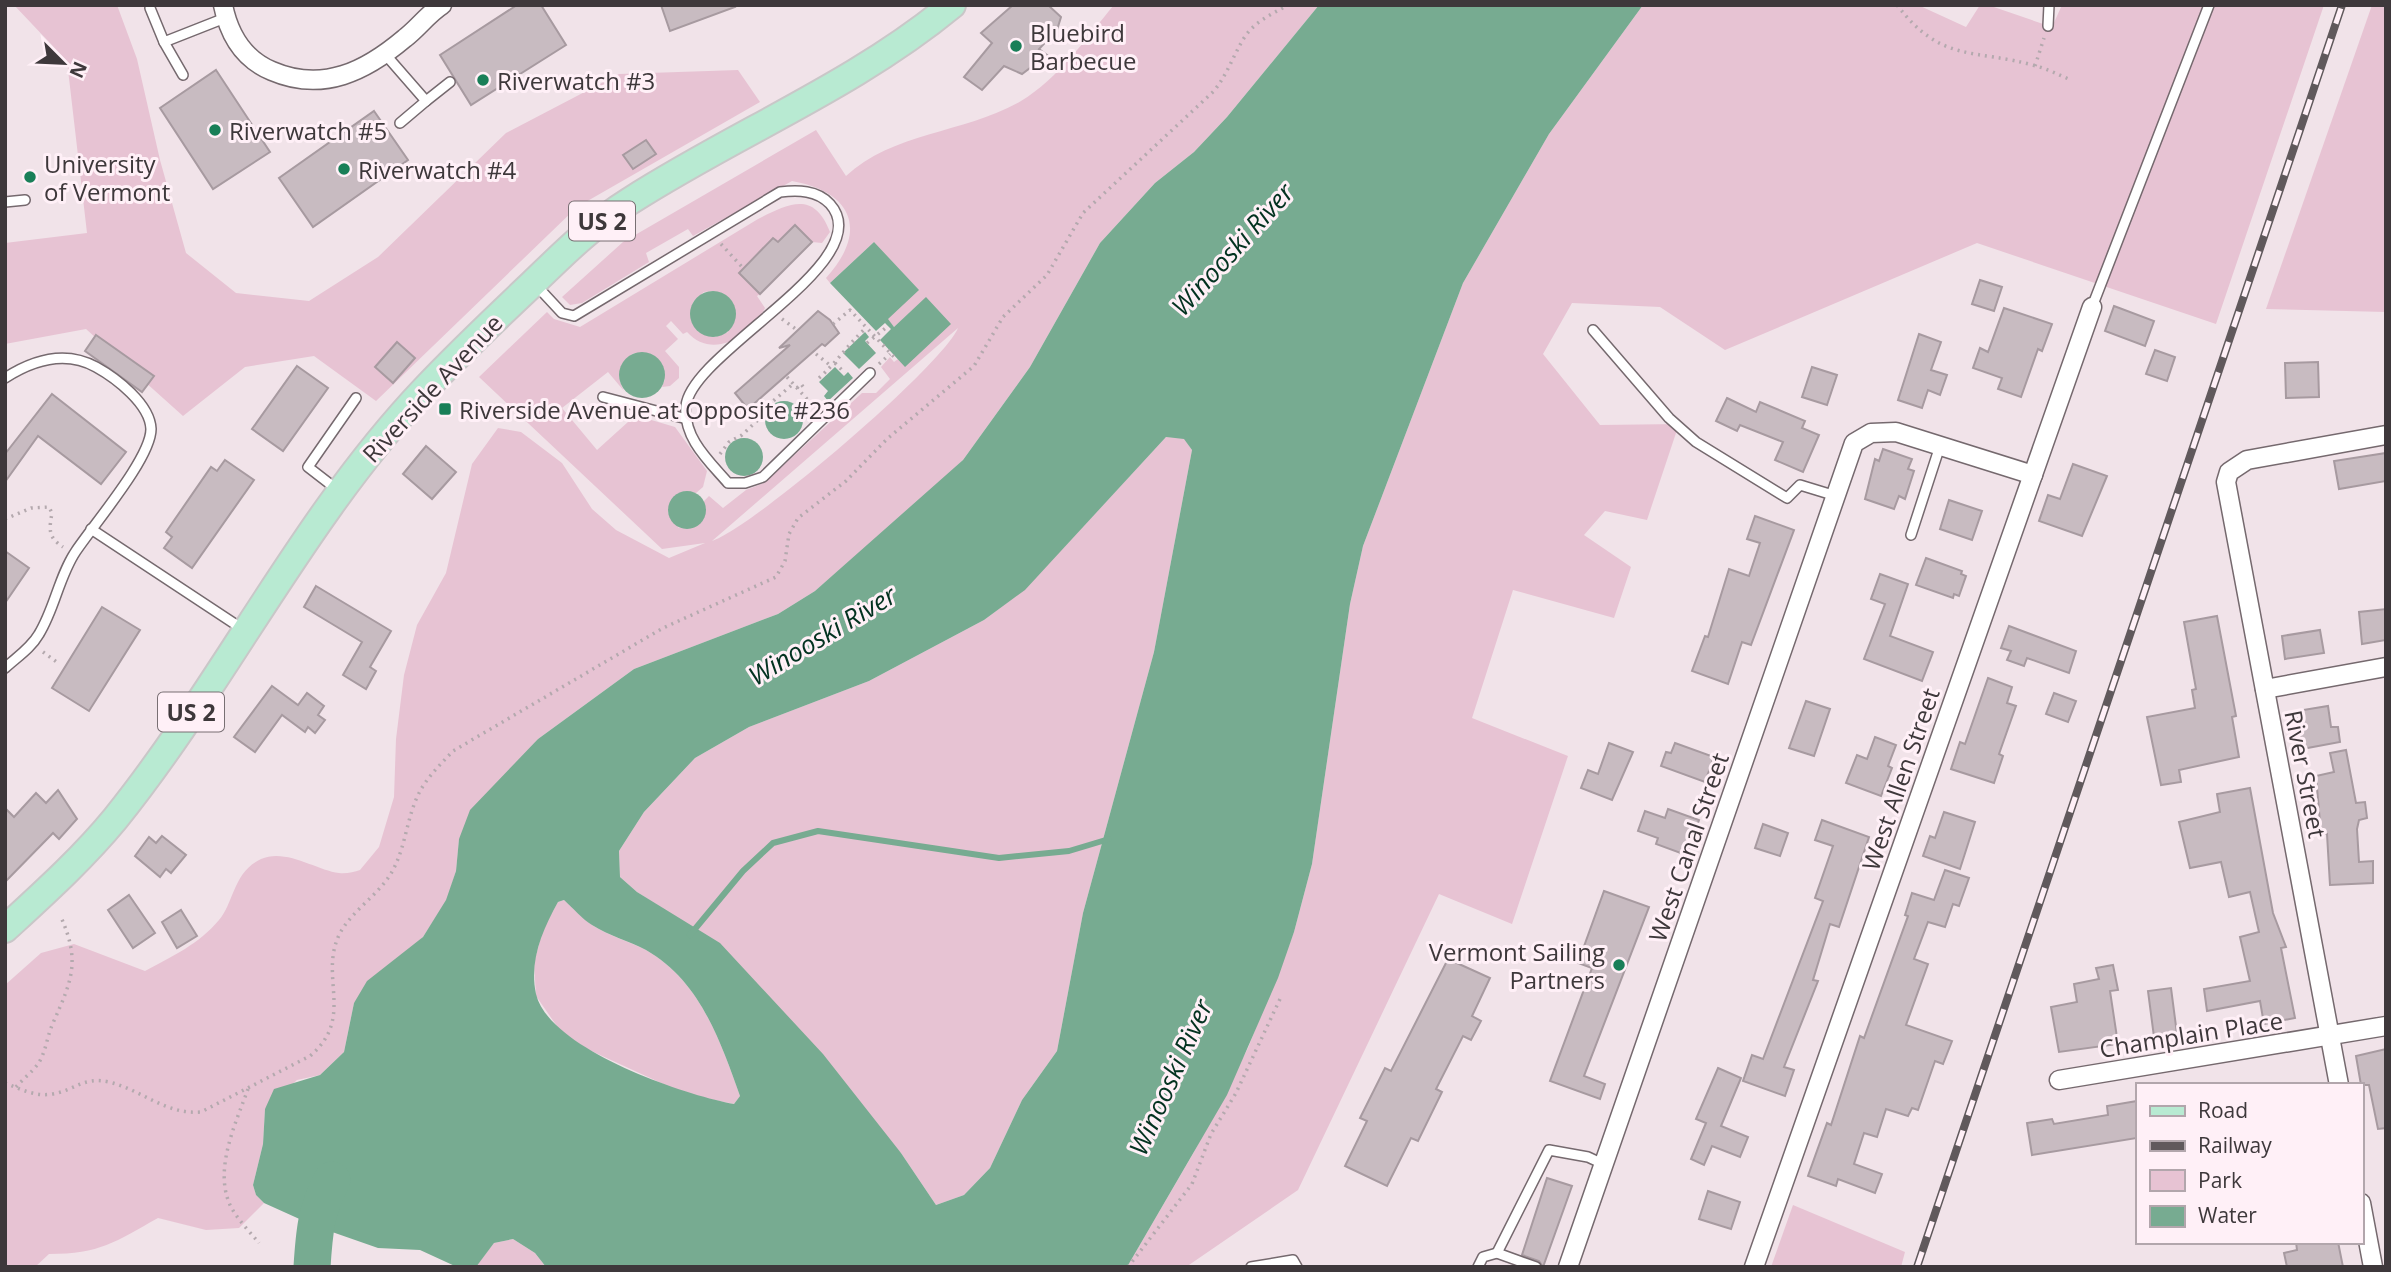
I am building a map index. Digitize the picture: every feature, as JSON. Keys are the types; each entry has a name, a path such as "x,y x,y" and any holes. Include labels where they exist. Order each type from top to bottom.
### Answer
{"main road":[{"name":"Riverside Avenue","path":"5,929 65,873 112,822 160,759 341,492 393,423 533,282 591,229 626,203 732,141 859,73 908,40 952,5"}],"street":[{"path":"224,11 240,47 258,65 289,79 318,81 349,76 384,54 442,5"},
{"name":"West Allen Street","path":"1754,1267 2092,307"},
{"name":"West Canal Street","path":"1568,1267 1854,443 1862,436 1882,430 1940,446"},
{"name":"River Street","path":"2339,1083 2228,494 2229,472 2247,460 2386,435"},
{"path":"1940,446 2033,475"},
{"path":"2265,689 2386,667"},
{"name":"Champlain Place","path":"2059,1080 2330,1038 2386,1026"},
{"path":"2363,1214 2373,1267"}],"lane":[{"path":"2048,26 2049,5"},
{"path":"2092,307 2209,5"},
{"path":"150,8 164,42 183,75"},
{"path":"164,42 224,11"},
{"path":"384,54 426,101"},
{"path":"400,123 450,82"},
{"path":"533,282 562,313 574,316 780,192 794,191 821,197 831,205 840,227 836,243 827,257 773,312 694,383 686,405 689,432 728,483 746,483 763,477 870,373"},
{"path":"5,202 25,200"},
{"path":"1593,330 1669,418 1696,442 1787,498 1800,485 1836,496"},
{"path":"5,378 31,363 74,359 104,372 146,411 150,420 148,445 74,553 41,632 33,644 5,668"},
{"path":"603,397 687,419"},
{"path":"341,492 308,467 356,398"},
{"path":"1911,535 1940,446"},
{"path":"91,529 245,631"},
{"path":"1497,1254 1549,1150 1588,1157 1603,1164"},
{"path":"1478,1267 1483,1257 1497,1254 1535,1267"},
{"path":"1251,1267 1293,1260 1297,1267"}],"path":[{"path":"5,1083 27,1092 52,1094 81,1081 109,1082 185,1113 201,1112 310,1056 324,1044 333,1027 334,952 339,936 387,880 399,861 415,802 429,775 453,751 663,628 776,577 785,561 789,534 798,518 846,481 887,439 974,366 1003,317 1047,275 1083,213 1214,90 1230,71 1244,37 1258,23 1288,5"},
{"path":"1897,5 1916,30 1957,52 2035,65 2071,80"},
{"path":"2035,65 2048,26"},
{"path":"712,234 743,268"},
{"path":"833,324 850,310 895,359"},
{"path":"819,378 833,365 838,354 867,326"},
{"path":"867,343 888,326"},
{"path":"816,354 845,373"},
{"path":"787,377 824,418"},
{"path":"711,464 729,442 761,417 766,407 795,386 801,384 804,388"},
{"path":"5,519 31,508 49,507 52,513 49,530 51,537 62,547"},
{"path":"33,644 58,663"},
{"path":"16,1087 40,1061 51,1028 70,987 74,970 73,953 60,915"},
{"path":"1128,1267 1192,1184 1211,1134 1236,1093 1280,999"},
{"path":"248,1087 228,1146 225,1187 232,1208 258,1243"}],"green space":[{"path":"14,5 117,5 137,59 160,160 186,253 236,293 309,301 378,257 506,133 619,74 738,70 760,102 577,207 376,401 314,356 245,367 183,416 86,329 5,344 5,243 87,233 67,61"},
{"path":"1114,5 1319,5 1227,117 1194,152 1155,183 1100,243 1030,367 963,460 923,499 815,591 778,614 634,669 538,739 459,839 456,871 447,900 423,937 354,1003 344,1052 320,1075 297,1080 265,1109 263,1144 253,1185 256,1195 264,1203 239,1228 206,1230 158,1218 95,1249 49,1254 35,1267 5,1267 5,985 41,953 74,944 145,971 203,936 224,913 245,872 261,859 280,856 339,873 360,870 379,847 394,797 396,739 404,675 417,625 446,573 472,464 498,428 521,432 562,463 592,509 616,530 669,558 705,543 662,549 479,377 547,312 554,319 580,327 758,219 791,205 800,204 817,210 830,232 822,243 812,242 795,225 778,242 773,238 739,273 760,294 757,296 765,308 759,319 741,336 719,344 708,344 687,332 683,334 671,321 666,326 678,339 665,351 679,367 679,378 670,386 662,387 665,379 634,353 620,370 624,391 608,372 562,408 597,450 628,422 621,411 675,427 707,471 703,487 696,493 684,491 674,497 668,513 679,528 698,526 704,501 709,496 723,508 746,490 764,483 862,393 876,393 890,379 881,367 890,357 894,362 898,359 905,366 926,298 894,327 887,320 874,242 830,283 826,278 847,245 850,230 848,216 841,204 829,194 813,186 792,181 693,236 688,229 646,253 649,262 582,303 570,305 562,297 623,242 816,130 846,176 885,150 1000,112 1021,101 1060,69","holes":["713,291 728,332 715,337 693,302 704,292","958,328 945,347 919,375 845,443 766,507 712,541"]},
{"path":"1643,5 1918,5 1966,27 1980,5 1988,5 2052,27 2062,5 2324,5 2216,324 1977,243 1725,350 1660,307 1572,303 1543,354 1600,425 1679,424 1647,520 1605,511 1584,535 1631,567 1614,618 1513,590 1472,718 1568,756 1512,924 1439,894 1298,1190 1186,1267 1127,1267 1194,1152 1248,1048 1294,932 1312,864 1350,604 1363,546 1463,283 1549,134"},
{"path":"2372,5 2386,5 2386,312 2266,309"},
{"path":"1166,437 1184,438 1192,450 1154,652 1083,913 1057,1051 1022,1100 990,1168 964,1195 936,1205 901,1153 687,924 637,892 620,877 619,851 644,812 695,758 749,727 869,681 984,620 1025,589"},
{"path":"564,900 592,925 646,950 681,978 716,1033 740,1096 734,1104 685,1094 587,1049 561,1032 536,996 534,963 543,929 558,902"},
{"path":"1793,1205 1905,1252 1901,1267 1771,1267"},
{"path":"513,1239 535,1253 546,1267 475,1267 494,1243"}],"water":[{"name":"Winooski River","path":"1319,5 1643,5 1549,134 1463,283 1363,546 1350,604 1312,864 1294,932 1278,978 1227,1095 1127,1267 546,1267 535,1253 513,1239 494,1243 476,1267 457,1267 420,1250 378,1248 315,1226 264,1203 256,1195 253,1185 263,1144 265,1109 274,1089 320,1075 344,1052 354,1003 367,981 423,937 446,900 456,871 459,839 470,810 538,739 634,669 778,614 815,591 963,460 1030,367 1100,243 1155,183 1194,152 1227,117","holes":["1166,437 1184,439 1192,450 1154,652 1083,913 1057,1051 1022,1100 990,1168 964,1195 936,1205 901,1153 823,1054 720,943 637,892 620,877 619,851 644,812 695,758 749,727 869,681 984,620 1025,590","564,900 588,923 646,950 681,978 716,1033 740,1096 734,1104 684,1091 621,1066 591,1051 565,1033 546,1014 536,994 534,970 542,935 558,902"]},
{"path":"874,242 919,290 888,319 894,327 926,297 951,324 905,367 880,340 891,329 885,323 876,331 830,283"},
{"path":"713,291 729,298 736,314 729,330 713,337 697,330 690,314 697,298"},
{"path":"865,332 869,337 865,341 876,353 859,369 843,353"},
{"path":"642,352 658,359 665,375 658,391 642,398 626,391 619,375 626,359"},
{"path":"835,367 844,376 848,372 853,378 828,401 824,396 828,391 819,382"},
{"path":"784,401 797,407 803,420 797,433 784,439 771,433 765,420 771,407"},
{"path":"744,438 757,444 763,457 757,470 744,476 731,470 725,457 731,444"},
{"path":"687,491 700,497 706,510 700,523 687,529 674,523 668,510 674,497"}],"building":[{"name":"Riverwatch #3","path":"517,5 541,5 566,45 471,105 440,55"},
{"path":"661,5 734,5 735,7 670,31"},
{"name":"Bluebird Barbecue","path":"1013,5 1048,5 1061,17 1057,30 1039,49 1047,55 1022,74 1004,66 982,90 964,77 992,43 981,33"},
{"name":"Riverwatch #5","path":"216,70 270,152 213,189 160,108"},
{"name":"Riverwatch #4","path":"374,111 408,160 313,227 279,178"},
{"path":"646,140 656,154 633,169 623,155"},
{"path":"795,225 812,242 760,294 739,273 773,238 778,242"},
{"path":"1980,280 2002,287 1994,311 1972,304"},
{"path":"2114,306 2154,321 2145,346 2105,331"},
{"path":"2004,308 2052,324 2042,351 2038,349 2021,397 1998,389 2002,378 1973,368 1980,348 1988,352"},
{"path":"818,311 830,320 839,333 825,346 822,344 748,409 735,393 790,345 779,348"},
{"path":"1919,334 1941,342 1931,370 1947,375 1940,395 1928,390 1922,408 1898,400"},
{"path":"96,335 154,376 142,392 85,351"},
{"path":"397,342 415,358 393,383 375,367"},
{"path":"2155,350 2175,357 2167,381 2146,374"},
{"path":"2318,362 2319,397 2286,398 2285,363"},
{"path":"297,366 328,388 283,451 252,429"},
{"path":"1812,367 1837,375 1827,405 1802,397"},
{"path":"52,394 126,452 101,484 38,436 5,482 5,454"},
{"path":"1727,398 1756,412 1760,402 1805,421 1802,428 1819,435 1803,472 1775,460 1783,442 1740,425 1737,431 1716,421"},
{"path":"426,446 456,472 432,499 403,474"},
{"path":"1883,449 1912,459 1908,469 1914,471 1905,499 1899,496 1894,509 1865,499 1875,459 1879,461"},
{"path":"2386,453 2386,481 2339,489 2334,461"},
{"path":"225,460 254,480 192,568 164,548 172,537 166,532 211,467 217,471"},
{"path":"2073,464 2107,476 2082,536 2039,521 2048,495 2060,499"},
{"path":"1949,500 1982,511 1972,540 1940,529"},
{"path":"1755,516 1794,530 1751,645 1742,642 1728,684 1692,671 1705,636 1708,637 1729,569 1749,576 1760,543 1747,539"},
{"path":"5,551 29,568 5,603"},
{"path":"1926,558 1962,571 1961,574 1966,576 1959,596 1954,594 1953,598 1916,585"},
{"path":"1880,574 1908,584 1890,636 1933,652 1922,681 1864,659 1885,604 1871,599"},
{"path":"316,586 391,631 370,667 376,671 366,689 343,675 362,642 304,607"},
{"path":"102,607 140,630 89,711 52,688"},
{"path":"2386,609 2386,640 2362,644 2359,612"},
{"path":"2217,616 2236,716 2232,717 2239,757 2179,770 2181,782 2161,785 2147,717 2195,708 2192,690 2196,689 2184,622"},
{"path":"2009,626 2076,651 2069,673 2027,658 2024,666 2007,660 2011,651 2001,648"},
{"path":"2320,630 2324,653 2285,659 2282,636"},
{"path":"1988,678 2012,687 2007,703 2016,706 1999,754 2003,756 1994,783 1951,769 1960,742 1965,744"},
{"path":"272,686 298,705 307,693 324,706 318,715 325,720 315,733 308,727 305,732 282,715 255,752 234,737"},
{"path":"2054,693 2076,701 2068,722 2046,714"},
{"path":"1806,701 1830,709 1814,756 1789,748"},
{"path":"2328,706 2331,727 2338,727 2340,742 2302,749 2297,711"},
{"path":"1875,737 1896,745 1888,766 1892,768 1881,796 1846,783 1857,755 1867,759"},
{"path":"1609,743 1633,752 1612,800 1581,788 1588,770 1598,774"},
{"path":"1675,743 1714,757 1705,782 1661,766 1666,752 1671,753"},
{"path":"2346,750 2356,803 2365,802 2367,818 2359,820 2357,829 2359,862 2373,861 2373,883 2330,885 2327,834 2321,834 2316,776 2334,772 2330,753"},
{"path":"2250,788 2273,913 2286,947 2281,948 2295,1018 2264,1024 2260,1001 2207,1011 2204,989 2250,981 2240,937 2259,932 2250,892 2229,897 2221,862 2190,868 2179,822 2220,812 2217,794"},
{"path":"58,790 77,819 59,839 53,833 5,882 5,808 14,817 36,793 46,803"},
{"path":"1668,809 1699,820 1686,855 1656,844 1658,838 1638,831 1645,811 1665,818"},
{"path":"1944,812 1975,822 1960,869 1923,856 1930,836 1935,838"},
{"path":"1822,820 1869,837 1839,927 1830,924 1813,980 1818,981 1784,1067 1794,1070 1785,1096 1743,1081 1752,1055 1763,1059 1823,901 1815,898 1833,846 1815,840"},
{"path":"1763,824 1788,833 1780,856 1755,848"},
{"path":"162,836 186,855 171,873 166,869 160,877 135,856 149,837 156,843"},
{"path":"1945,870 1969,878 1959,906 1953,904 1945,927 1928,922 1914,959 1928,964 1906,1025 1952,1041 1943,1064 1935,1061 1918,1110 1912,1108 1908,1116 1886,1109 1877,1137 1864,1133 1854,1164 1882,1174 1875,1193 1838,1179 1836,1186 1808,1176 1827,1123 1831,1125 1860,1036 1864,1038 1908,916 1905,915 1912,893 1934,900"},
{"path":"1604,891 1649,907 1584,1076 1605,1084 1600,1099 1550,1081 1592,968 1578,963"},
{"path":"129,895 155,933 133,948 108,910"},
{"path":"181,910 197,936 177,948 162,922"},
{"path":"1448,959 1490,978 1472,1016 1481,1021 1471,1040 1463,1036 1436,1089 1442,1092 1418,1141 1411,1138 1387,1186 1345,1166 1367,1121 1360,1118 1385,1068 1391,1071"},
{"path":"2113,965 2118,990 2110,991 2118,1044 2059,1052 2051,1007 2077,1002 2074,984 2099,979 2096,968"},
{"path":"2171,988 2177,1034 2154,1037 2148,991"},
{"path":"2386,1049 2386,1128 2378,1129 2369,1085 2361,1083 2356,1056"},
{"path":"1718,1068 1741,1078 1721,1126 1748,1137 1740,1157 1712,1146 1704,1165 1691,1159 1706,1123 1696,1119"},
{"path":"2136,1101 2136,1138 2032,1155 2027,1123 2052,1119 2054,1124 2108,1115 2107,1106"},
{"path":"1547,1178 1572,1186 1543,1267 1539,1261 1522,1255"},
{"path":"1708,1191 1740,1202 1731,1229 1699,1219"},
{"path":"2296,1244 2338,1244 2343,1267 2287,1267 2284,1253 2297,1250"}],"waterway":[{"path":"690,935 743,871 773,843 818,831 999,858 1069,851 1109,839"},
{"path":"312,1267 319,1211 332,1180"}],"railway":[{"path":"1917,1267 2342,5"}],"place":[{"name":"Bluebird Barbecue","path":"1016,46"},
{"name":"Riverwatch #3","path":"483,80"},
{"name":"Riverwatch #5","path":"215,130"},
{"name":"Riverwatch #4","path":"344,169"},
{"name":"University of Vermont","path":"30,177"},
{"name":"Riverside Avenue at Opposite #236","path":"445,409"},
{"name":"Vermont Sailing Partners","path":"1619,965"}]}
